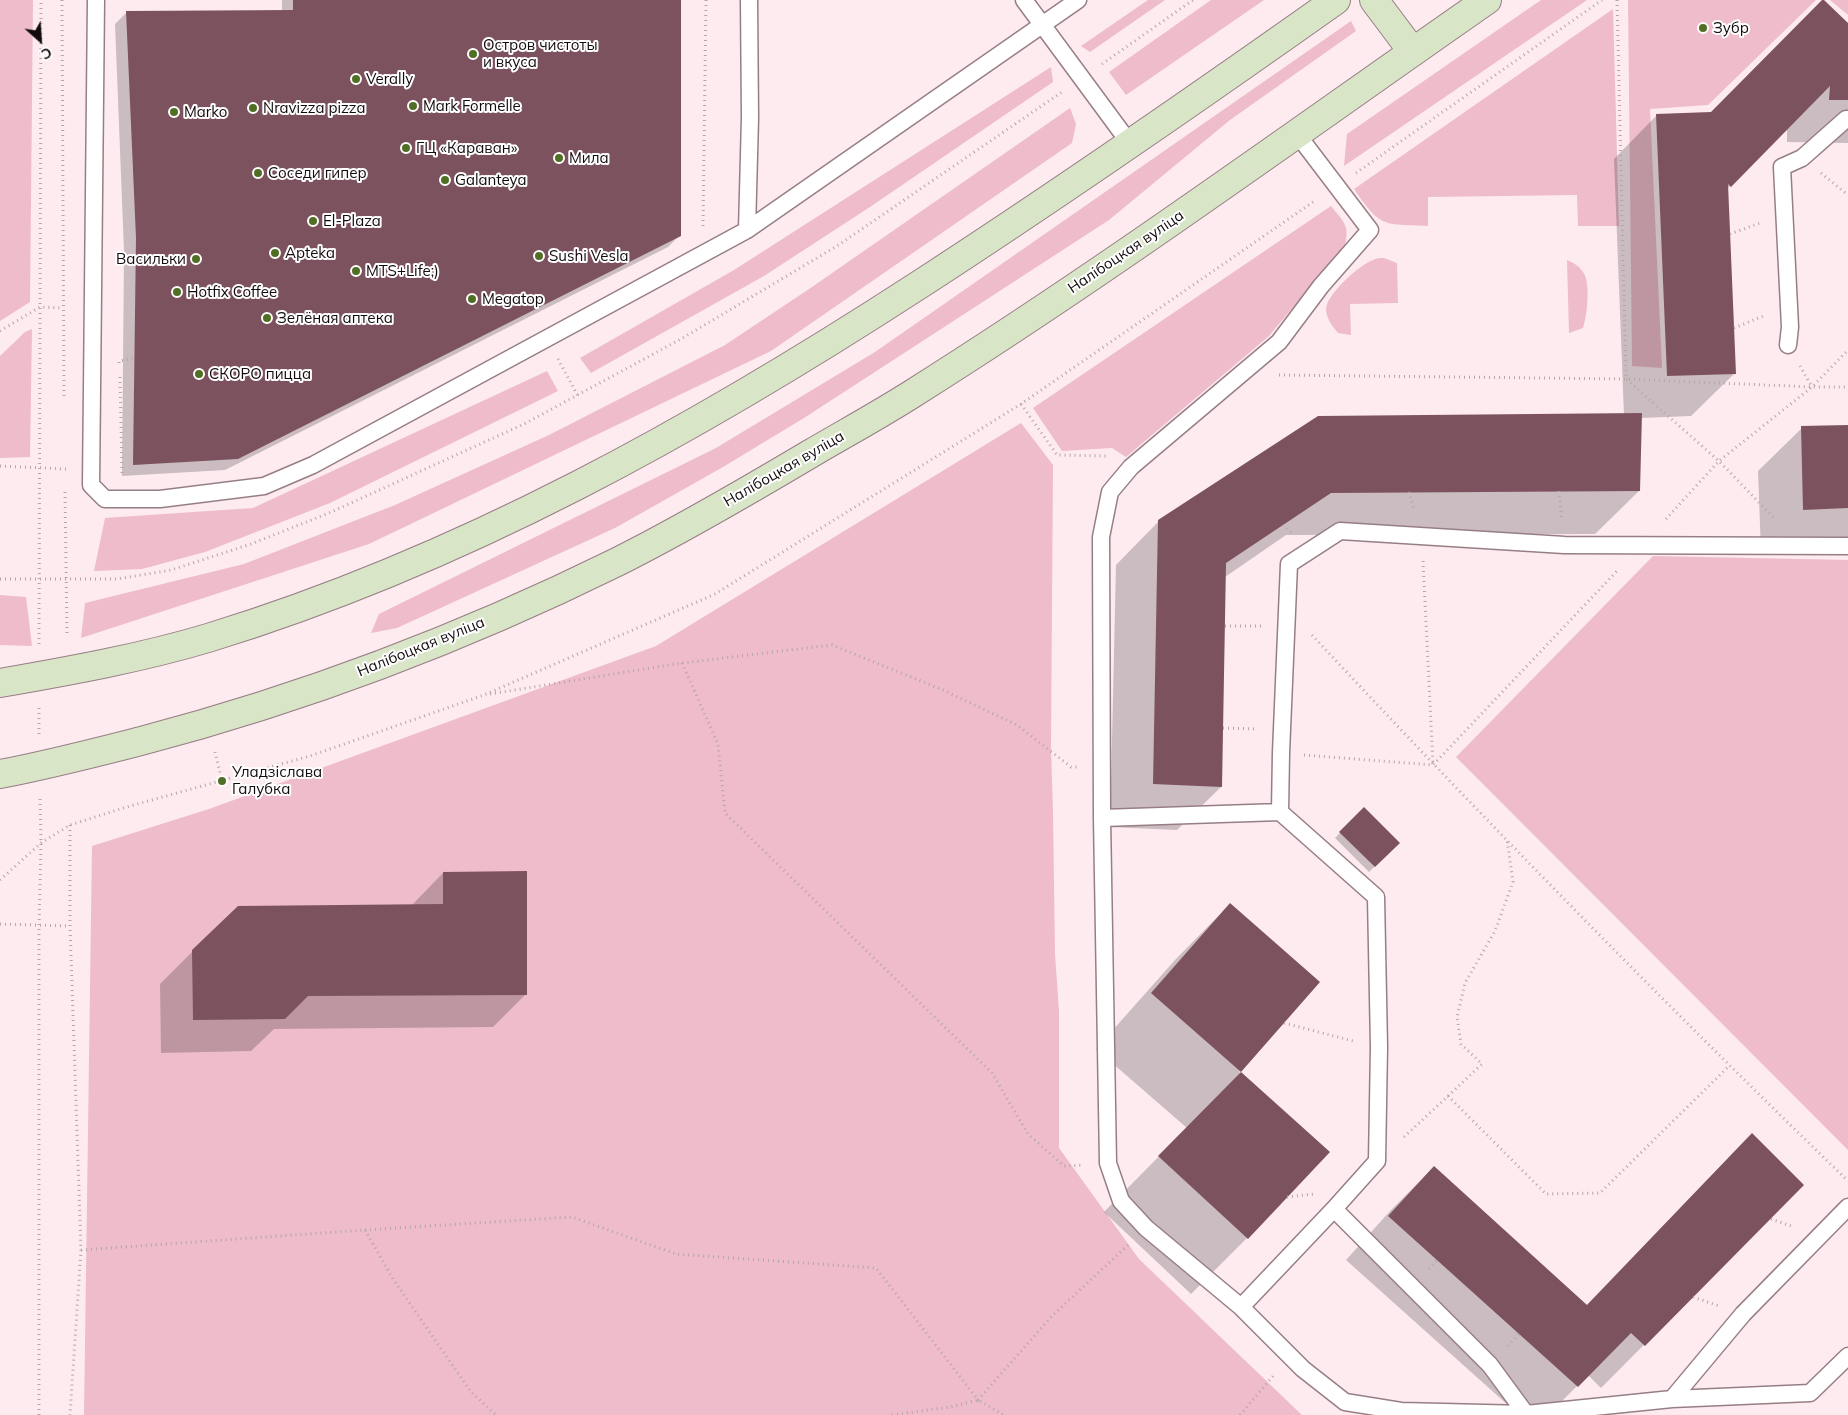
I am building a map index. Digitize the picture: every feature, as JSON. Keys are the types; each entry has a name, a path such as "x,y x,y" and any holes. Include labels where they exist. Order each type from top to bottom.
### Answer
{"main road":[{"path":"0,683 68,672 205,639 318,602 420,560 596,476 692,424 834,340 1131,145 1336,0"},
{"path":"1374,0 1413,52"},
{"name":"Налібоцкая вуліца","path":"0,774 70,760 198,726 373,668 465,631 617,561 704,516 910,395 1074,287 1297,134 1487,0"}],"lane":[{"path":"96,0 90,485 105,500 160,499 264,486 313,465 748,230 1078,0"},
{"path":"748,230 750,118 749,0"},
{"path":"1024,0 1131,145"},
{"path":"1788,345 1790,327 1782,167 1802,158 1848,119"},
{"path":"1297,134 1370,230 1322,286 1279,342 1131,467 1110,492 1101,537 1102,818 1108,1163 1121,1201 1146,1228 1240,1306 1303,1368 1345,1402 1401,1411 1526,1414 1672,1399 1810,1393 1848,1356"},
{"path":"1280,812 1289,564 1340,531 1564,545 1848,546"},
{"path":"1102,818 1280,812 1376,897 1379,1047 1377,1161 1334,1209 1240,1306"},
{"path":"1672,1399 1743,1314 1848,1207"},
{"path":"1334,1209 1490,1364 1526,1414"}],"path":[{"path":"62,0 64,402"},
{"path":"703,235 706,0"},
{"path":"0,579 117,579 171,570 252,544 329,513 524,424 681,339 837,246 1193,0"},
{"path":"0,880 41,843 70,825 122,808 310,756 484,695 715,594 1022,404 1602,0"},
{"path":"1617,0 1626,379 1719,460 1800,546"},
{"path":"1802,158 1848,195"},
{"path":"1734,328 1789,305"},
{"path":"0,331 40,307 63,308"},
{"path":"548,339 578,396"},
{"path":"0,466 65,468 90,485 123,481 119,361 134,358"},
{"path":"1271,375 1626,379 1812,388 1848,387"},
{"path":"1022,404 1057,455 1111,456 1131,467"},
{"path":"65,468 65,477"},
{"path":"65,487 67,636"},
{"path":"1422,535 1433,765"},
{"path":"1287,608 1433,765 1729,1066 1848,1181"},
{"path":"1225,626 1287,626"},
{"path":"484,695 682,663 832,646 943,690 1018,725 1071,767 1103,768"},
{"path":"682,663 718,744 725,813 992,1073 1028,1134 1064,1166 1108,1163"},
{"path":"1223,728 1282,729"},
{"path":"1281,753 1433,765"},
{"path":"70,825 70,926 81,1250 70,1415"},
{"path":"1377,1161 1482,1064 1461,1044 1457,1017 1465,983 1495,931 1513,882 1507,839"},
{"path":"0,924 70,926"},
{"path":"1284,1023 1379,1047"},
{"path":"1448,1096 1546,1194 1600,1193 1729,1066"},
{"path":"81,1250 572,1217 676,1254 876,1268 978,1400 1004,1415"},
{"path":"892,1415 950,1408 978,1400 1052,1316 1146,1228"},
{"path":"365,1230 393,1279 471,1392 496,1415"},
{"path":"1240,1415 1290,1356"}],"shaded area":[{"path":"0,0 33,0 30,302 0,321"},
{"path":"1148,0 1165,0 1090,52 1081,46"},
{"path":"1211,0 1264,0 1126,95 1109,72"},
{"path":"1541,0 1587,0 1344,166 1347,134"},
{"path":"1628,0 1816,0 1708,105 1650,109 1662,368 1632,366"},
{"path":"1830,0 1848,0 1848,15"},
{"path":"1613,9 1619,226 1578,226 1577,195 1428,197 1428,226 1391,224 1370,211 1354,189"},
{"path":"1351,21 1356,31 1230,120 1109,220 804,418 723,467 615,528 397,628 371,633 379,614 716,448 875,352"},
{"path":"1051,67 1053,82 870,207 764,276 591,373 580,358 734,270"},
{"path":"1070,108 1076,124 1072,143 771,351 369,544 81,638 85,603 244,564 395,505 549,435 725,345"},
{"path":"1331,206 1346,228 1345,245 1269,336 1126,457 1112,448 1062,451 1033,408"},
{"path":"1384,258 1397,263 1398,303 1350,304 1351,335 1338,333 1326,312 1332,296 1360,268 1374,259"},
{"path":"1567,260 1583,272 1588,291 1583,328 1569,333"},
{"path":"32,329 30,457 0,458 0,356 25,332"},
{"path":"547,371 558,391 330,503 205,552 142,569 94,571 105,518 253,508"},
{"path":"1021,423 1053,465 1051,747 1055,954 1059,1012 1059,1148 1139,1259 1302,1415 84,1415 92,846 209,809 656,646"},
{"path":"1653,556 1848,560 1848,1150 1456,757"},
{"path":"0,595 26,597 32,646 0,645"}],"building":[{"name":"ГЦ «Караван»","path":"293,0 681,0 681,236 238,459 133,465 136,238 126,11 293,10"},
{"path":"1822,0 1848,23 1848,100 1829,100 1830,86 1731,187 1728,184 1736,374 1667,376 1656,114 1711,112"},
{"path":"1642,413 1640,491 1331,493 1226,563 1222,787 1153,784 1158,520 1318,416"},
{"path":"1848,425 1848,508 1803,510 1801,426"},
{"path":"1364,807 1400,843 1375,867 1339,832"},
{"path":"527,871 527,995 308,996 285,1019 193,1020 192,950 238,906 443,904 443,872"},
{"path":"1230,903 1320,982 1241,1072 1151,993"},
{"path":"1241,1072 1330,1152 1248,1239 1158,1156"},
{"path":"1752,1133 1804,1185 1645,1346 1631,1333 1578,1387 1388,1216 1434,1166 1587,1305"}],"place":[{"name":"Зубр","path":"1703,28"},
{"name":"Остров чистоты и вкуса","path":"473,54"},
{"name":"Verally","path":"356,79"},
{"name":"Mark Formelle","path":"413,106"},
{"name":"Nravizza pizza","path":"253,108"},
{"name":"Marko","path":"174,112"},
{"name":"ГЦ «Караван»","path":"406,148"},
{"name":"Мила","path":"559,158"},
{"name":"Соседи гипер","path":"258,173"},
{"name":"Galanteya","path":"445,180"},
{"name":"El-Plaza","path":"313,221"},
{"name":"Apteka","path":"275,253"},
{"name":"Sushi Vesla","path":"539,256"},
{"name":"Васильки","path":"196,259"},
{"name":"MTS+Life;)","path":"356,271"},
{"name":"Hotfix Coffee","path":"177,292"},
{"name":"Megatop","path":"472,299"},
{"name":"Зелёная аптека","path":"267,318"},
{"name":"СКОРО пицца","path":"199,374"},
{"name":"Уладзіслава Галубка","path":"222,781"}]}
